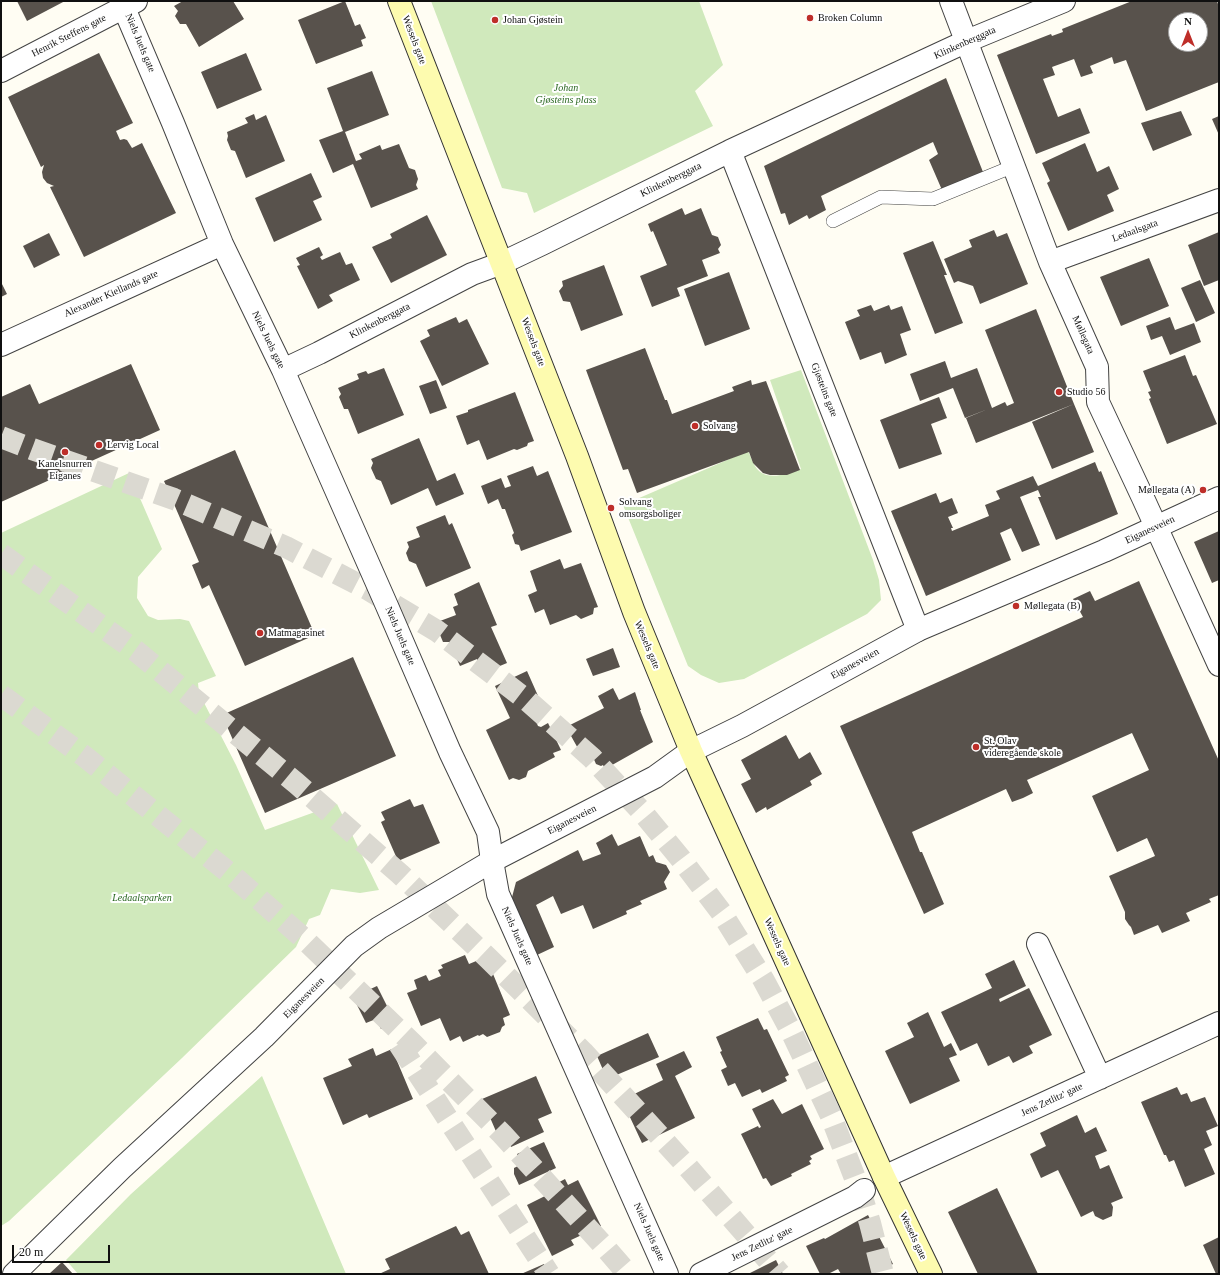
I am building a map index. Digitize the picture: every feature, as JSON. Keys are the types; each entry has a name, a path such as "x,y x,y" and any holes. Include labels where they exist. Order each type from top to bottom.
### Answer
{"main road":[{"name":"Wessels gate","path":"399,1 577,456 634,612 691,751 884,1177 931,1274"}],"street":[{"name":"Møllegata","path":"951,1 1050,262 1097,367 1098,402 1219,665"},
{"name":"Klinkenberggata","path":"283,370 472,274 502,263 730,151 967,41 1064,1"},
{"name":"Henrik Steffens gate","path":"1,70 127,3"},
{"name":"Niels Juels gate","path":"127,3 173,123 222,244 283,370 450,752 488,832 498,894 667,1274"},
{"name":"Gjøsteins gate","path":"730,151 918,630"},
{"name":"Ledaalsgata","path":"1050,262 1219,200"},
{"name":"Alexander Kiellands gate","path":"1,345 222,244"},
{"name":"Eiganesveien","path":"14,1274 122,1168 264,1037 354,946 379,928 492,861 655,777 691,751 742,726 918,630 1104,551 1219,498"},
{"path":"1038,944 1100,1078"},
{"name":"Jens Zetlitz' gate","path":"884,1177 1219,1022"},
{"name":"Jens Zetlitz' gate","path":"701,1274 855,1197 864,1190"}],"lane":[{"path":"833,221 881,197 932,199 1014,166"}],"green space":[{"name":"Johan Gjøsteins plass","path":"431,1 699,1 723,65 695,91 713,126 534,213 527,193 502,188"},
{"path":"801,370 873,560 879,580 881,600 867,614 744,679 719,683 701,675 688,666 623,505 748,451 755,466 763,474 774,476 801,469 770,380"},
{"name":"Ledaalsparken","path":"129,473 162,549 138,577 137,598 148,616 158,620 180,619 189,621 216,676 198,683 199,693 236,765 265,830 337,804 379,890 360,893 331,889 320,915 309,919 296,947 182,1058 9,1221 1,1226 1,533"},
{"path":"262,1076 346,1274 78,1274 66,1260 131,1194"}],"building":[{"path":"17,1 65,1 27,21"},
{"path":"183,1 233,1 244,19 199,47 186,24 180,24 175,16 178,11 174,6"},
{"path":"345,1 355,26 360,24 366,38 361,40 363,46 316,64 298,20"},
{"path":"1132,1 1217,1 1219,7 1219,82 1146,111 1126,60 1114,64 1112,57 1090,66 1093,73 1081,77 1074,59 1052,67 1055,75 1043,79 1058,117 1080,108 1090,133 1036,154 997,55 1051,34 1052,36 1063,32 1062,29"},
{"path":"99,53 133,123 116,131 120,140 127,140 132,148 142,143 176,213 84,257 50,187 54,186 47,183 43,178 42,172 44,165 41,167 8,97"},
{"path":"246,53 262,90 217,109 201,72"},
{"path":"372,71 389,115 345,132 356,161 362,159 359,154 380,145 382,150 399,144 409,168 415,170 418,179 416,185 418,189 371,208 353,164 333,173 319,140 343,131 327,88"},
{"path":"946,78 983,172 942,190 929,160 938,154 933,142 821,196 826,210 809,219 807,215 789,225 785,213 781,214 764,166"},
{"path":"1181,111 1192,135 1153,151 1141,123"},
{"path":"254,114 256,120 266,115 285,161 246,178 235,151 231,150 227,140 227,132 248,123 245,118"},
{"path":"1219,116 1219,135 1212,119"},
{"path":"1085,143 1097,172 1109,166 1119,189 1107,195 1114,211 1068,231 1047,183 1050,181 1042,163"},
{"path":"311,173 322,197 313,201 322,220 274,242 255,198"},
{"path":"682,208 685,215 701,208 712,235 718,237 721,245 718,249 720,253 702,260 708,276 677,288 680,296 652,307 640,276 667,265 653,231 651,232 648,224"},
{"path":"427,215 447,255 391,283 372,247 392,238 390,234"},
{"path":"994,230 997,237 1007,233 1028,284 980,304 973,286 958,281 954,283 944,259 972,247 969,240"},
{"path":"1219,232 1219,280 1204,286 1188,245"},
{"path":"49,233 60,255 34,268 23,246"},
{"path":"933,241 947,275 944,275 963,323 935,334 903,253"},
{"path":"319,247 323,255 320,257 322,260 340,252 346,265 352,263 360,280 329,295 333,301 318,309 297,266 300,265 296,258"},
{"path":"1149,258 1169,306 1121,326 1100,277"},
{"path":"604,265 623,315 581,331 570,302 563,301 559,291 563,286 562,281"},
{"path":"729,272 750,329 705,346 684,289"},
{"path":"1200,280 1215,313 1196,322 1181,288"},
{"path":"1,282 7,294 1,297"},
{"path":"871,305 874,311 889,305 891,310 902,306 911,330 900,334 907,355 885,364 881,352 860,360 845,322 860,316 857,310"},
{"path":"1036,309 1074,404 976,443 966,418 988,409 965,418 953,388 920,401 910,374 945,361 951,378 977,368 992,408 1005,402 1007,406 1014,403 985,330"},
{"path":"456,317 459,323 467,319 489,364 442,386 420,341 430,336 427,330"},
{"path":"1170,317 1175,330 1194,323 1201,342 1170,355 1162,336 1151,340 1146,326"},
{"name":"Solvang","path":"645,348 672,414 734,391 732,387 751,380 752,385 766,381 800,470 787,475 770,475 763,473 753,463 749,452 637,493 628,469 623,470 586,370"},
{"path":"1185,355 1193,376 1196,375 1217,424 1167,444 1149,399 1151,398 1148,392 1151,391 1143,371"},
{"path":"131,364 160,430 1,502 1,397 30,384 39,404"},
{"path":"384,368 404,415 358,434 348,409 344,409 339,397 341,394 338,388 359,379 357,374 366,371 368,374"},
{"path":"436,380 447,408 430,414 419,386"},
{"path":"515,392 534,441 528,443 527,446 517,450 514,449 487,460 479,440 467,445 456,416"},
{"path":"939,397 947,418 931,424 942,454 899,469 880,420"},
{"path":"1074,404 1094,452 1052,469 1032,422"},
{"path":"419,438 437,481 455,473 464,494 436,506 428,488 391,505 381,481 376,479 371,468 373,463 371,459"},
{"path":"235,450 315,635 245,666 209,585 202,589 192,565 199,562 164,481"},
{"path":"1095,462 1099,472 1101,471 1118,514 1056,540 1038,497 1041,497 1038,490 1020,497 1040,545 1022,552 1011,528 1000,533 1011,560 926,596 891,511 936,493 940,503 952,498 958,513 948,517 953,528 951,528 952,531 989,516 985,505 1000,499 996,491 1033,476 1038,486"},
{"path":"533,466 537,476 548,471 572,532 521,551 519,545 515,544 512,535 514,533 505,509 502,509 498,499 488,504 481,486 501,478 505,488 511,486 507,476"},
{"path":"445,515 449,525 452,523 471,568 426,587 416,564 409,561 406,553 409,547 407,542 420,537 416,527"},
{"path":"1219,531 1219,580 1212,583 1194,542"},
{"path":"560,559 564,569 581,563 598,607 594,608 593,614 581,619 576,615 550,625 544,609 535,613 528,595 537,591 530,571"},
{"name":"St. Olav videregående skole","path":"1139,581 1219,761 1219,895 1209,899 1211,902 1186,913 1190,921 1162,933 1158,925 1134,935 1131,927 1125,919 1125,912 1109,876 1155,856 1147,838 1117,852 1092,796 1149,770 1132,733 1027,780 1033,793 1023,798 1012,802 1006,789 912,832 944,904 924,914 840,726 1083,617 1073,599 1090,591 1095,601"},
{"path":"479,582 497,625 491,627 507,663 483,673 477,659 460,666 449,642 443,642 438,630 442,626 440,621 456,615 453,607 458,605 454,594"},
{"path":"613,648 620,667 593,676 586,659"},
{"path":"353,657 396,756 265,813 222,715"},
{"path":"527,671 539,698 526,705 528,709 530,708 538,726 541,727 548,723 561,750 553,753 555,757 528,771 526,777 519,780 513,778 509,780 486,730 510,718 495,686"},
{"path":"613,688 619,700 635,692 640,710 653,742 605,769 603,765 601,766 596,764 589,748 580,752 566,727 604,708 598,696"},
{"path":"786,735 799,759 810,752 822,774 810,781 812,785 767,810 766,807 756,813 741,784 751,779 741,760"},
{"path":"410,799 414,807 423,804 440,843 398,861 381,822 385,820 381,812"},
{"path":"612,834 618,846 640,836 649,857 653,855 656,862 666,865 670,872 664,882 667,889 640,901 642,904 626,911 627,914 593,929 583,905 561,914 553,896 536,905 554,947 537,955 511,901 516,882 578,850 583,861 601,854 596,843"},
{"path":"465,955 469,964 486,957 510,1015 503,1018 505,1025 502,1027 500,1032 487,1037 483,1034 478,1035 463,1042 460,1036 450,1041 440,1018 421,1026 407,993 417,989 414,980 426,975 429,981 441,976 438,970 443,968 441,965"},
{"path":"1014,960 1026,986 999,999 1000,1002 1029,988 1052,1035 1029,1046 1033,1053 1013,1063 1009,1056 988,1066 977,1043 960,1051 941,1012 992,988 985,974"},
{"path":"377,986 390,1012 388,1013 393,1023 381,1029 376,1019 366,1023 353,997"},
{"path":"928,1012 944,1047 951,1043 957,1055 949,1058 960,1081 910,1104 885,1051 914,1037 907,1023"},
{"path":"758,1018 764,1030 767,1029 789,1075 785,1077 787,1081 762,1093 760,1089 742,1097 735,1083 728,1086 721,1070 727,1067 720,1052 722,1051 716,1037"},
{"path":"648,1033 659,1057 607,1079 597,1056"},
{"path":"373,1048 376,1056 392,1049 413,1099 369,1118 367,1114 343,1125 323,1078 352,1066 348,1059"},
{"path":"684,1051 692,1067 675,1076 695,1118 642,1143 622,1100 663,1080 656,1064"},
{"path":"536,1076 552,1113 538,1119 544,1132 511,1147 505,1133 498,1136 482,1099"},
{"path":"1177,1087 1181,1095 1187,1093 1191,1102 1205,1097 1218,1126 1206,1131 1212,1145 1204,1149 1215,1174 1185,1187 1174,1160 1169,1162 1166,1155 1164,1155 1141,1102"},
{"path":"773,1099 782,1114 802,1104 824,1149 810,1156 812,1159 809,1161 811,1164 791,1174 792,1176 771,1186 766,1178 763,1179 741,1134 758,1126 759,1128 761,1127 752,1109"},
{"path":"1077,1115 1085,1133 1096,1127 1107,1151 1095,1156 1100,1169 1109,1165 1123,1198 1111,1203 1113,1207 1112,1216 1103,1220 1095,1216 1093,1211 1081,1217 1058,1170 1041,1178 1030,1154 1046,1146 1040,1133"},
{"path":"544,1142 556,1168 519,1185 514,1174 514,1168 522,1164 517,1154"},
{"path":"565,1179 568,1185 578,1180 601,1226 571,1240 574,1245 552,1256 527,1205 551,1193 548,1188"},
{"path":"997,1188 1038,1274 978,1274 948,1212"},
{"path":"868,1215 893,1264 872,1274 841,1274 838,1269 828,1274 820,1274 806,1246 824,1238 825,1239"},
{"path":"456,1226 461,1235 469,1231 489,1274 379,1274 390,1269 385,1259"},
{"path":"1219,1237 1219,1274 1216,1274 1203,1245"},
{"path":"776,1260 783,1274 748,1274"},
{"path":"62,1262 73,1274 49,1274"},
{"path":"544,1264 548,1274 521,1274"}],"tunnel":[{"path":"1,437 174,499 286,547 369,590 437,631 528,701 592,758 643,813 681,859 721,912 763,979 793,1035 831,1116 860,1191 883,1274"},
{"path":"1,554 136,651 296,783 400,874 583,1052 686,1165 780,1274"},
{"path":"1,695 84,756 233,876 302,937 414,1045 502,1134 628,1274"},
{"path":"399,1044 549,1274"}],"place":[{"name":"Broken Column","path":"810,18"},
{"name":"Johan Gjøstein","path":"495,20"},
{"name":"Studio 56","path":"1059,392"},
{"name":"Solvang","path":"695,426"},
{"name":"Lervig Local","path":"99,445"},
{"name":"Kanelsnurren Eiganes","path":"65,452"},
{"name":"Møllegata (A)","path":"1203,490"},
{"name":"Solvang omsorgsboliger","path":"611,508"},
{"name":"Møllegata (B)","path":"1016,606"},
{"name":"Matmagasinet","path":"260,633"},
{"name":"St. Olav videregående skole","path":"976,747"}]}
